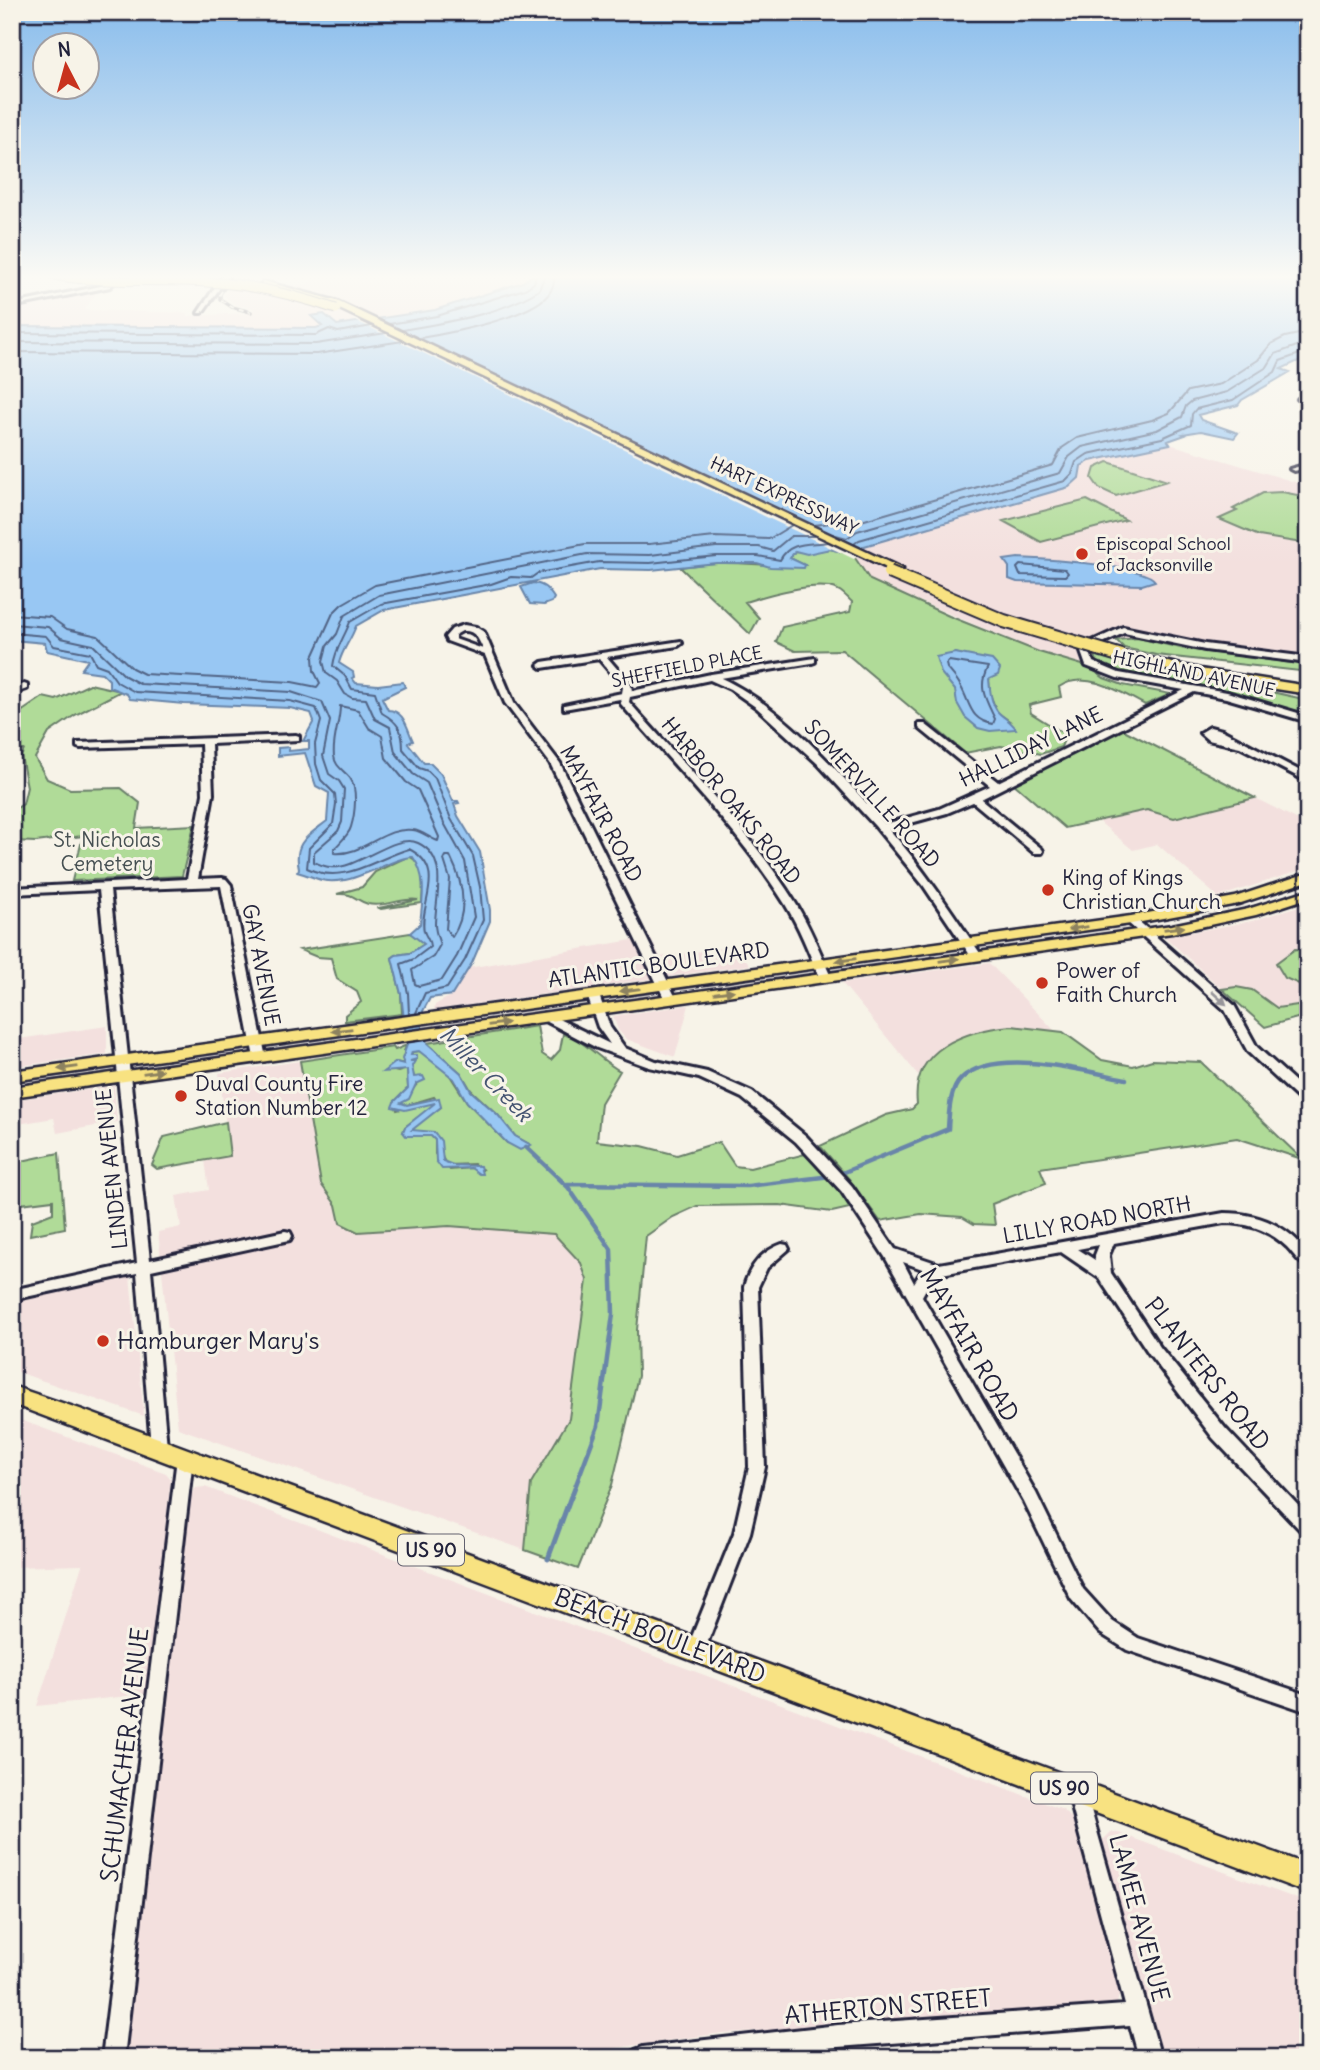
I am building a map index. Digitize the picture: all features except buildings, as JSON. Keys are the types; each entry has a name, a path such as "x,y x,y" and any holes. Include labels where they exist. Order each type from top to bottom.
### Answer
{"highway":[{"name":"HART EXPRESSWAY","path":"468,372 938,595 1025,628 1124,654 1308,683"},
{"name":"HART EXPRESSWAY","path":"480,372 940,589 1021,621 1164,666 1308,690"},
{"path":"1164,666 1308,698"},
{"name":"BEACH BOULEVARD","path":"12,1395 159,1447 1308,1879"}],"main road":[{"name":"ATLANTIC BOULEVARD","path":"12,1092 257,1042 397,1030 431,1033 544,1017 664,985 1131,920 1238,900 1308,877"},
{"name":"ATLANTIC BOULEVARD","path":"12,1076 260,1058 397,1030 433,1018 595,1002 671,999 1146,932 1225,919 1308,894"}],"street":[{"path":"1308,394 1301,399 1308,404"},
{"path":"1294,470 1308,466"},
{"name":"HIGHLAND AVENUE","path":"1308,660 1205,647 1123,630 1091,645 1085,652 1086,661 1094,667 1117,675 1255,702 1308,719"},
{"path":"542,665 678,643"},
{"name":"MAYFAIR ROAD","path":"487,653 510,703 555,763 671,999"},
{"name":"HARBOR OAKS ROAD","path":"602,657 628,687 624,702 723,817 785,895 803,926 825,977"},
{"name":"SHEFFIELD PLACE","path":"567,707 711,677 813,660"},
{"name":"SOMERVILLE ROAD","path":"742,672 741,681 755,700"},
{"name":"SOMERVILLE ROAD","path":"711,677 729,682 755,700 804,745 882,828 919,872 976,956"},
{"path":"12,691 24,687"},
{"name":"HALLIDAY LANE","path":"882,828 943,811 974,798 1191,690"},
{"path":"922,726 996,786"},
{"path":"80,746 296,738"},
{"path":"192,881 208,794 206,741"},
{"path":"1240,744 1308,779"},
{"path":"974,798 1038,851"},
{"path":"12,891 222,881"},
{"name":"GAY AVENUE","path":"222,881 226,885 260,1058"},
{"name":"LINDEN AVENUE","path":"104,886 144,1266 159,1447"},
{"path":"1131,920 1230,1007 1252,1049 1308,1100"},
{"path":"595,1002 610,1038 621,1051"},
{"path":"544,1017 575,1030 607,1049 621,1051"},
{"name":"MAYFAIR ROAD","path":"621,1051 653,1063 703,1075 738,1090 760,1104 830,1169 867,1217 890,1253 1030,1498 1077,1594 1106,1627 1133,1644 1308,1704"},
{"name":"LILLY ROAD NORTH","path":"890,1253 939,1269 1224,1218 1241,1218 1263,1223 1289,1238 1308,1262"},
{"path":"12,1295 285,1236"},
{"path":"1104,1275 1102,1255 1109,1239"},
{"name":"PLANTERS ROAD","path":"1063,1247 1104,1275 1161,1359 1219,1433 1308,1527"},
{"path":"696,1649 742,1533 757,1467 751,1287 753,1275 759,1265 782,1249"},
{"path":"914,1296 926,1276 939,1269"},
{"name":"SCHUMACHER AVENUE","path":"113,2058 185,1458"},
{"name":"LAMEE AVENUE","path":"1077,1792 1150,2058"},
{"name":"ATHERTON STREET","path":"643,2058 838,2036 1138,2014"}],"shaded area":[{"name":"Episcopal School of Jacksonville","path":"1170,444 1308,486 1308,665 1185,649 1137,638 1116,640 1101,646 1094,658 1098,664 1089,667 1039,652 870,580 853,555 860,547 1090,461"},
{"path":"1255,798 1308,825 1308,868 1218,897 1157,844 1133,850 1097,820 1147,810 1174,818"},
{"path":"1308,903 1308,950 1295,949 1285,978 1308,988 1308,1001 1304,1004 1277,1009 1252,990 1236,987 1222,989 1165,937 1252,921"},
{"path":"650,937 660,957 736,946 750,965 434,1010 435,1005 452,995 468,968"},
{"path":"989,963 1055,1031 1012,1026 932,1055 918,1075 842,983"},
{"path":"689,1005 675,1057 626,1039 618,1030 613,1016"},
{"path":"107,1026 107,1054 12,1067 12,1040"},
{"path":"300,1061 321,1184 358,1232 449,1226 555,1234 581,1263 587,1280 569,1419 531,1483 525,1550 178,1428 158,1232 181,1227 176,1196 209,1190 205,1160 230,1155 219,1073"},
{"path":"114,1086 117,1122 57,1133 54,1118 12,1125 12,1100"},
{"path":"130,1276 144,1416 12,1370 12,1303"},
{"path":"12,1417 166,1473 171,1479 147,1694 37,1706 82,1565 12,1567"},
{"path":"205,1487 1063,1810 1076,1822 1122,1985 1117,2003 1109,2011 723,2033 544,2058 126,2058 190,1495 196,1488"},
{"path":"1111,1832 1308,1903 1308,2058 1160,2058 1102,1848 1103,1840"}],"green space":[{"path":"1108,462 1167,481 1116,496 1099,488 1092,478 1095,468"},
{"path":"1282,492 1308,497 1308,544 1259,536 1219,519 1237,511 1233,509 1263,493"},
{"path":"1087,500 1126,520 1041,542 1003,521"},
{"path":"830,549 853,555 870,580 949,616 1039,652 1089,667 1104,678 1123,685 1171,694 1145,705 1102,684 1080,680 1069,682 1059,687 1061,697 1029,705 1031,713 1066,735 1061,747 1041,754 1001,746 965,753 842,650 795,651 776,642 782,627 850,612 852,602 839,590 809,587 745,602 759,618 750,634 680,567 708,563 804,565 790,558 795,551","holes":["955,653 967,656 989,679 990,694 997,712 1011,722 957,703"]},
{"path":"1138,638 1185,649 1308,665 1308,672 1156,655 1124,648 1116,640"},
{"path":"1094,653 1308,700 1308,716 1249,698 1110,670 1098,664"},
{"name":"St. Nicholas Cemetery","path":"90,684 121,691 75,715 49,733 35,758 47,779 70,789 121,788 140,803 136,828 194,825 182,876 72,881 83,836 36,842 12,841 12,811 23,804 27,787 21,756 24,750 12,750 12,718 43,697 56,700"},
{"path":"1122,729 1255,798 1174,818 1147,810 1065,828 1013,783"},
{"path":"409,856 421,870 422,903 381,909 379,908 418,900 374,905 337,894 362,887 375,872"},
{"path":"410,933 425,944 410,953 392,958 401,994 402,1014 345,1021 345,1015 361,1002 357,992 337,979 331,958 317,957 300,950"},
{"path":"1295,949 1308,950 1308,988 1285,978 1276,963"},
{"path":"1236,987 1252,990 1277,1008 1308,1001 1308,1015 1265,1027 1222,989"},
{"path":"537,1026 542,1054 551,1060 560,1050 563,1034 578,1041 620,1071 601,1103 597,1141 642,1146 677,1155 719,1142 735,1166 750,1168 805,1154 825,1172 854,1207 832,1212 780,1205 697,1206 673,1217 646,1236 637,1330 638,1376 612,1485 578,1569 525,1550 531,1483 569,1419 587,1280 581,1263 554,1234 449,1226 358,1232 340,1223 336,1205 321,1184 300,1061 393,1047 395,1050 407,1045 404,1051 405,1064 396,1062 389,1070 398,1072 407,1069 408,1088 394,1102 397,1110 434,1101 435,1104 405,1127 403,1132 431,1136 435,1140 435,1154 450,1170 483,1170 474,1164 448,1165 434,1132 413,1132 411,1129 441,1107 434,1097 407,1105 400,1103 419,1082 414,1077 410,1062 417,1059 417,1055 411,1056 412,1052 419,1051 426,1055 449,1074 467,1102 507,1143 531,1145 515,1136 498,1115 471,1090 461,1073 427,1043"},
{"path":"1012,1026 1063,1032 1102,1060 1133,1066 1152,1060 1201,1062 1302,1159 1237,1138 1040,1168 1046,1183 992,1204 995,1225 974,1224 962,1217 921,1214 880,1221 820,1146 886,1115 912,1109 917,1104 917,1085 923,1069 932,1056 945,1046 977,1032"},
{"path":"226,1122 230,1156 157,1169 152,1165 164,1137"},
{"path":"59,1153 65,1228 30,1235 32,1221 53,1213 53,1200 12,1205 12,1163"}],"water":[{"path":"12,372 1290,372 1238,405 1198,415 1201,420 1238,433 1234,438 1201,431 1183,434 1185,435 1168,441 1170,444 1090,461 1081,466 1079,478 1069,487 861,547 853,555 830,549 807,554 795,551 790,558 805,565 804,568 770,567 757,563 716,563 651,570 600,569 384,610 356,626 339,663 353,672 352,678 356,683 378,685 403,682 405,687 382,698 388,710 398,713 404,721 413,741 408,743 424,763 430,763 441,774 453,801 459,803 454,804 458,816 480,852 490,921 472,963 452,995 430,998 423,1011 422,1027 427,1043 461,1073 471,1091 498,1115 515,1136 531,1145 520,1150 507,1143 467,1102 454,1079 419,1051 412,1052 411,1055 417,1055 417,1059 410,1061 415,1061 412,1066 414,1077 423,1076 425,1080 416,1084 409,1099 401,1103 407,1105 439,1098 441,1107 412,1130 434,1132 441,1141 443,1161 453,1165 480,1166 482,1174 471,1168 442,1169 436,1161 435,1140 431,1136 406,1136 403,1132 405,1127 435,1103 405,1110 392,1107 408,1088 407,1070 383,1072 396,1062 404,1064 402,1059 407,1045 401,994 392,958 410,953 424,944 410,933 420,924 423,898 418,865 413,857 408,857 362,875 337,881 324,881 297,872 300,846 327,821 329,793 316,786 305,753 278,756 278,748 289,747 289,751 309,749 309,741 303,741 314,721 311,713 290,708 130,699 127,694 109,687 109,680 102,673 81,670 88,660 47,651 45,643 12,640"},
{"path":"1018,558 1114,567 1147,575 1155,581 1142,585 1017,582 1009,579 1009,567 1004,560"},
{"path":"533,583 548,590 554,598 552,602 544,605 530,604 521,587"},
{"path":"955,653 992,660 1000,669 998,675 989,679 991,697 996,710 1016,729 990,731 978,728 965,717 957,703 955,690 941,673 936,657"}],"pier":[{"path":"462,372 486,372 863,550 854,559"}],"waterway":[{"path":"842,1173 948,1129 954,1089 962,1078 977,1069 996,1064 1041,1064 1126,1079"},
{"name":"Miller Creek","path":"526,1147 568,1187 611,1249 613,1314 598,1426 571,1498"},
{"path":"567,1184 748,1186 831,1176"},
{"name":"Miller Creek","path":"548,1559 571,1496"}],"place":[{"name":"Episcopal School of Jacksonville","path":"1082,554"},
{"name":"King of Kings Christian Church","path":"1048,890"},
{"name":"Power of Faith Church","path":"1042,983"},
{"name":"Duval County Fire Station Number 12","path":"181,1096"},
{"name":"Hamburger Mary's","path":"103,1341"}]}
